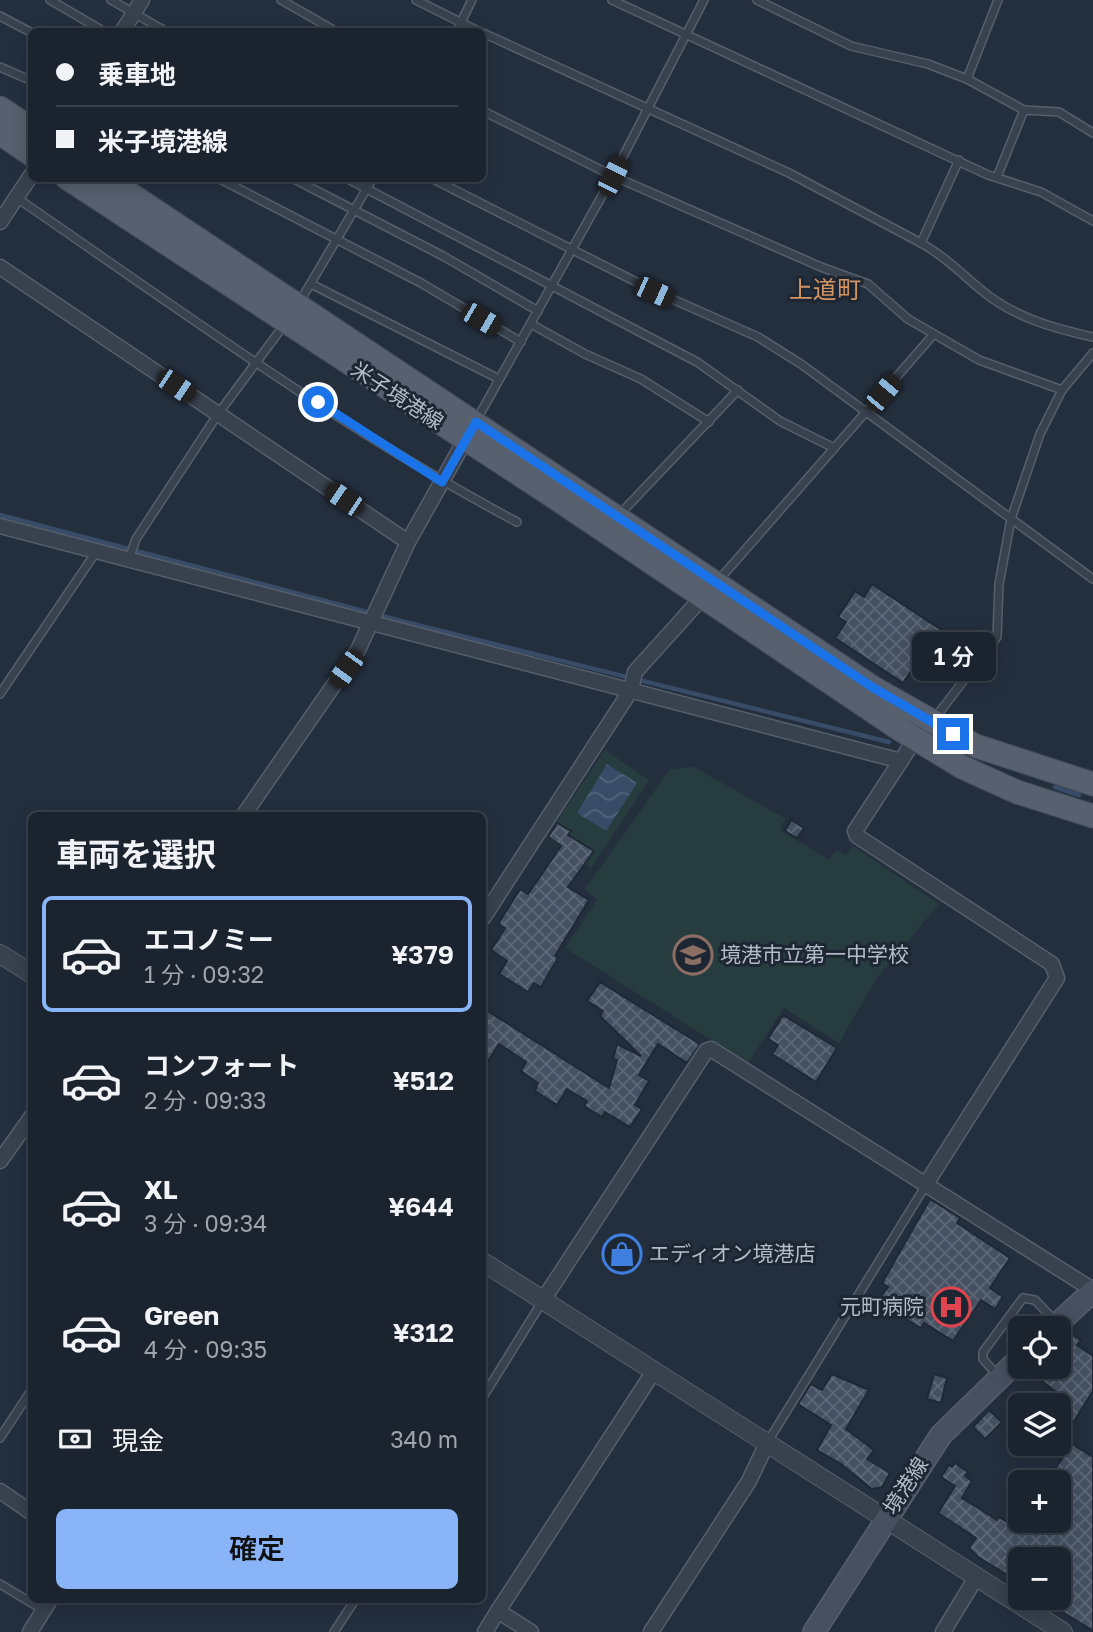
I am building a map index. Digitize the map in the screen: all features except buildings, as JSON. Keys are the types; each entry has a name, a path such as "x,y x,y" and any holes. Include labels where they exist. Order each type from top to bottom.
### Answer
{"main road":[{"path":"0,108 28,126"},
{"path":"0,133 28,152"},
{"name":"米子境港線","path":"74,182 292,314 470,431 923,731 962,767 1017,792 1093,816"},
{"name":"米子境港線","path":"111,182 292,314"},
{"name":"米子境港線","path":"470,431 617,517 709,590"},
{"name":"米子境港線","path":"923,731 1093,784"},
{"path":"1066,1316 1093,1291"},
{"name":"境港線","path":"814,1632 941,1435 1008,1369"}],"street":[{"path":"124,28 138,6"},
{"path":"0,222 28,180"},
{"path":"0,267 408,542"},
{"path":"246,812 346,669 372,622 408,542 470,431"},
{"path":"0,526 901,761"},
{"path":"486,913 631,690 635,671 709,590"},
{"path":"923,731 855,831 857,836 1052,964 1057,978 926,1184"},
{"path":"0,954 28,972"},
{"path":"543,1300 706,1051 711,1049 1093,1291"},
{"path":"0,1161 28,1122"},
{"path":"486,1264 1063,1632"},
{"path":"485,1632 654,1371"},
{"path":"650,1632 749,1481 767,1443"},
{"path":"0,1491 28,1510"},
{"path":"943,1632 977,1576"},
{"path":"30,1632 47,1605"},
{"path":"498,1611 531,1632"}],"lane":[{"path":"50,0 98,28"},
{"path":"111,0 138,6 163,28"},
{"path":"281,0 330,28"},
{"path":"416,0 473,28"},
{"path":"458,28 472,0"},
{"path":"612,0 958,160 1041,192 1093,221"},
{"path":"470,431 613,176 704,0"},
{"path":"757,0 851,46 928,64 967,79 1024,110 1059,112 1093,133"},
{"path":"967,79 998,0"},
{"path":"0,16 28,31"},
{"path":"486,34 648,111 789,173 939,253 981,290 1018,314 1048,327 1093,337"},
{"path":"0,67 28,79"},
{"path":"997,177 1024,110"},
{"path":"486,112 613,176 821,267 868,284 908,319 979,360 1062,390"},
{"path":"921,243 958,160"},
{"path":"225,182 421,283 521,342"},
{"path":"299,182 443,256 538,310"},
{"path":"353,182 553,284 697,362 789,427 834,447"},
{"path":"128,560 136,539 218,414 292,314 370,182"},
{"path":"439,182 654,292 758,337 801,364 1093,579"},
{"path":"17,198 257,362 442,482 517,522"},
{"path":"311,284 499,379"},
{"path":"531,324 585,354 641,379 709,422"},
{"path":"709,590 934,334"},
{"path":"923,731 997,637 999,584 1011,519 1040,434 1062,390 1093,353"},
{"path":"617,517 738,390"},
{"path":"0,694 96,551"},
{"path":"767,1443 926,1184"},
{"path":"1010,1316 1023,1298 1035,1300 1047,1316"},
{"path":"486,1392 543,1300"},
{"path":"999,1377 983,1359 983,1352 1008,1318"},
{"path":"0,1438 28,1395"},
{"path":"0,1584 28,1597"},
{"path":"334,1632 353,1603"}],"green space":[{"path":"605,750 649,780 591,868 545,838"},
{"path":"694,767 786,819 780,830 829,860 836,850 846,855 853,846 939,904 876,979 839,1043 784,1008 748,1063 565,948 597,900 585,889 670,769"}],"water":[{"path":"607,764 637,783 606,831 577,813"}],"waterway":[{"path":"0,515 405,622 889,742"},
{"path":"1055,787 1079,795"}],"place":[{"name":"境港市立第一中学校","path":"693,955"},
{"name":"エディオン境港店","path":"622,1254"},
{"name":"元町病院","path":"951,1307"}],"district":[{"name":"上道町","path":"825,290"}],"route":[{"path":"318,402 442,482 476,422 872,687 953,734"}]}
